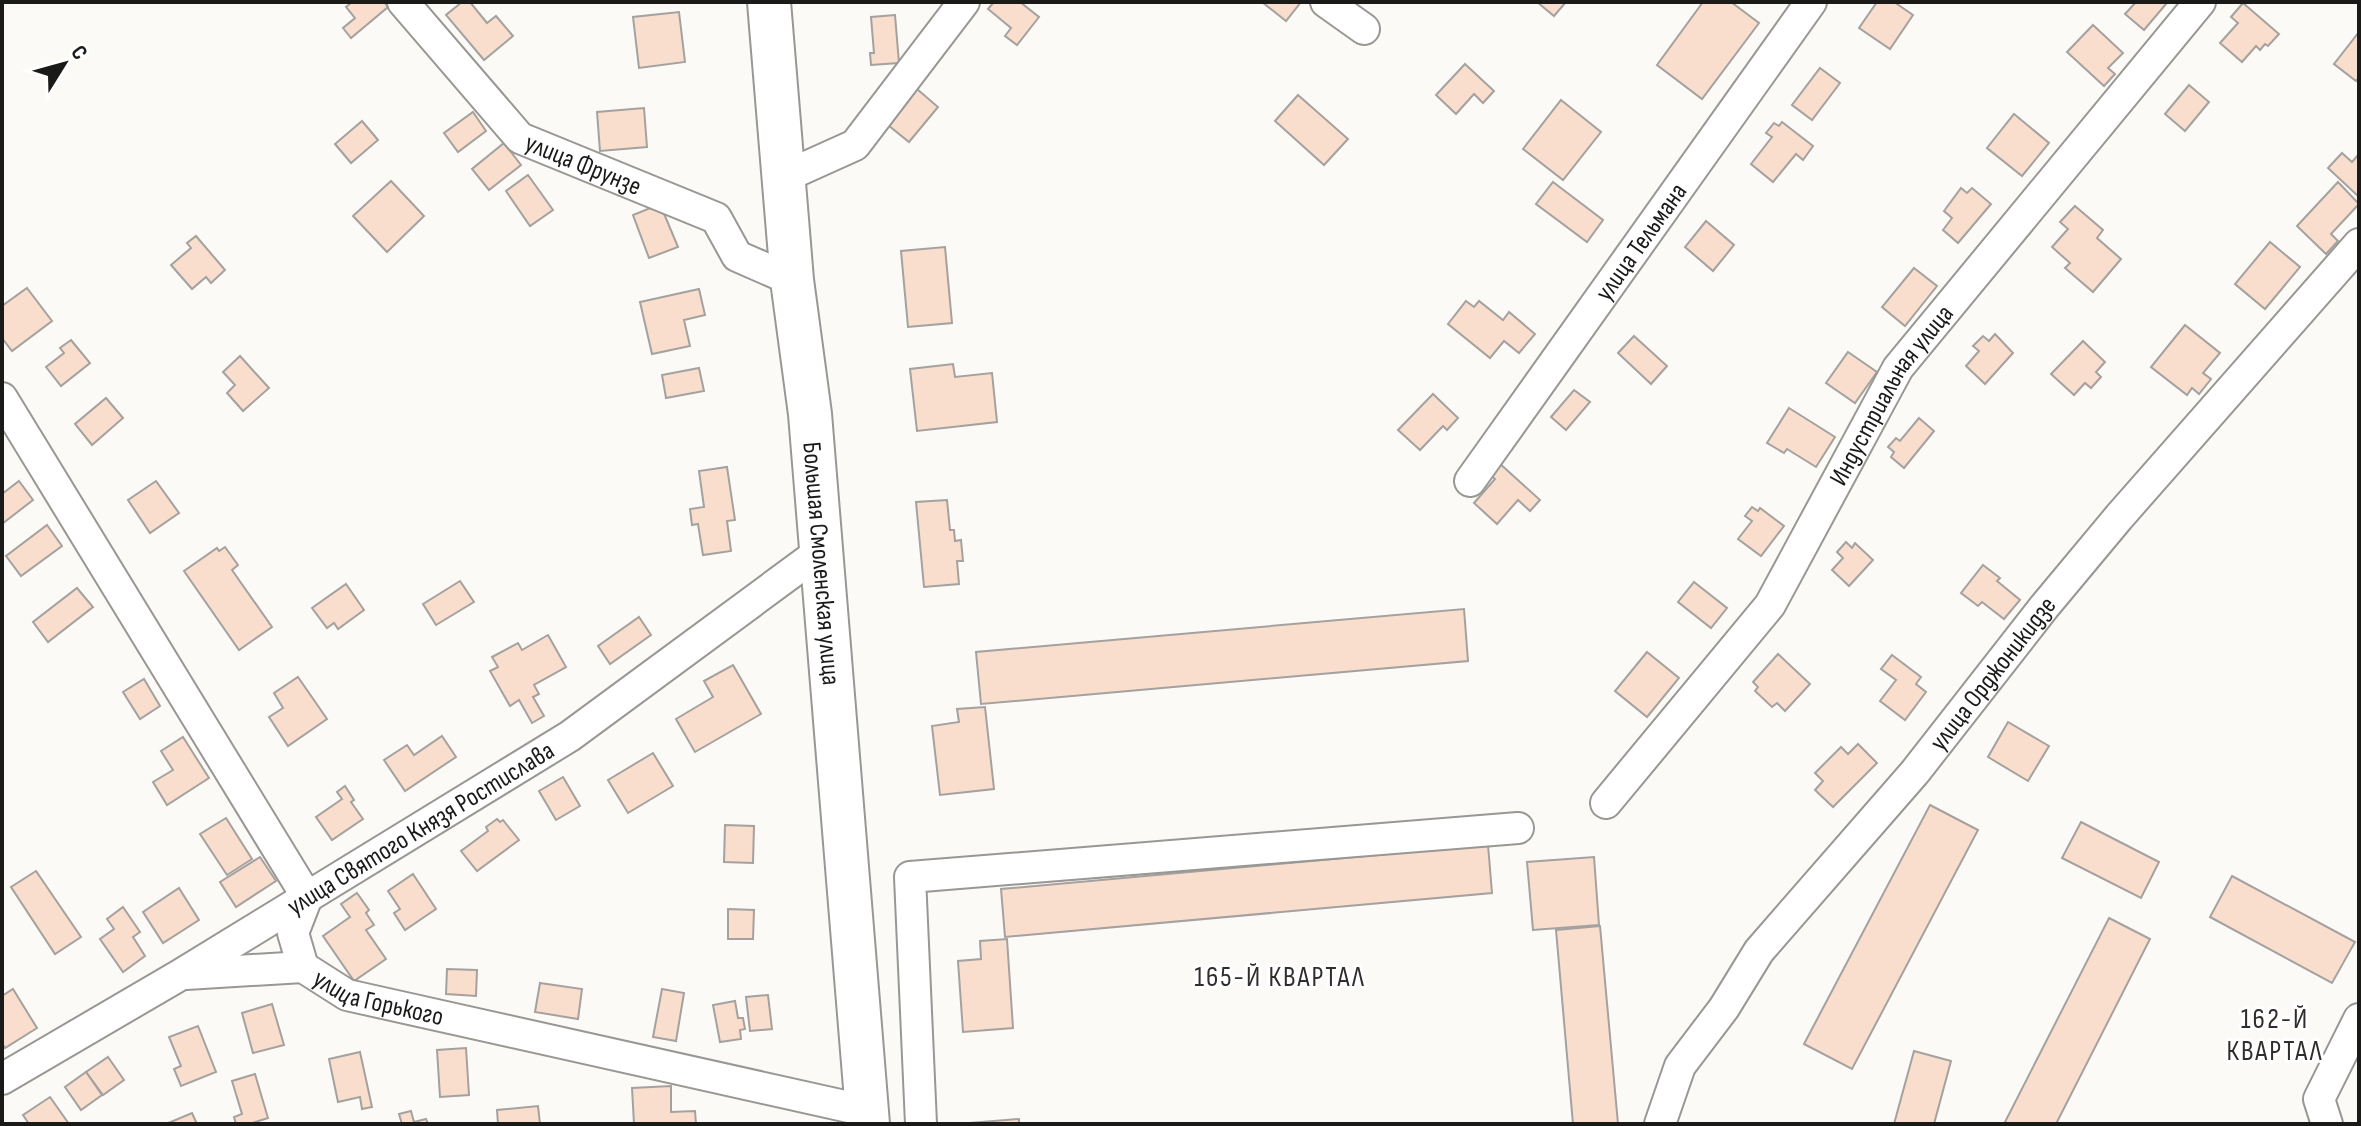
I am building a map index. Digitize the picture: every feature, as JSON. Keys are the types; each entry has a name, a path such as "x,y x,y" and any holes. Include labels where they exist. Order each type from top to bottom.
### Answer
{"main road":[{"name":"Большая Смоленская улица","path":"769,2 792,280 810,414 868,1117"}],"street":[{"name":"улица Фрунзе","path":"403,2 520,138 716,218 737,256 792,280"},
{"path":"784,177 855,145 964,2"},
{"path":"1326,2 1364,29"},
{"name":"улица Тельмана","path":"1470,481 1811,2"},
{"name":"Индустриальная улица","path":"1606,803 1770,605 1898,368 2200,2"},
{"name":"улица Орджоникидзе","path":"1660,1124 1680,1066 1724,1008 1759,951 1915,772 2119,517 2359,244"},
{"path":"2,398 307,897"},
{"name":"улица Святого Князя Ростислава","path":"2,1079 180,975 570,736 821,551"},
{"path":"921,1124 910,877 1518,828"},
{"name":"улица Горького","path":"307,897 293,933 303,967 347,995 868,1117"},
{"path":"180,975 303,967"},
{"path":"2327,1124 2319,1099 2359,1019"}],"building":[{"path":"352,2 384,2 388,7 351,38 343,28 355,18 346,7"},
{"path":"462,2 470,2 487,23 496,16 513,36 484,60 446,15"},
{"path":"994,2 1020,2 1039,17 1017,45 1005,36 1011,28 988,9"},
{"path":"1262,2 1301,2 1286,21"},
{"path":"1537,2 1566,2 1554,16"},
{"path":"1703,2 1731,2 1759,23 1702,99 1657,65"},
{"path":"1877,2 1894,2 1913,15 1890,49 1859,28"},
{"path":"2136,2 2166,4 2144,30 2125,14"},
{"path":"2243,3 2279,34 2268,46 2265,44 2260,50 2256,46 2242,62 2220,43 2238,23 2231,17"},
{"path":"679,12 685,62 639,68 633,17"},
{"path":"895,15 899,63 871,65 870,53 874,53 871,17"},
{"path":"2093,25 2123,53 2108,68 2115,74 2104,86 2067,52"},
{"path":"2359,32 2359,77 2356,81 2334,64"},
{"path":"1465,64 1494,91 1483,103 1474,94 1456,114 1436,95"},
{"path":"1820,68 1840,83 1812,120 1792,105"},
{"path":"2189,85 2209,102 2185,131 2165,114"},
{"path":"917,89 938,107 909,142 888,125"},
{"path":"1298,95 1348,139 1324,165 1275,121"},
{"path":"1561,100 1601,132 1563,180 1523,149"},
{"path":"644,108 647,147 600,151 597,112"},
{"path":"473,112 486,131 458,152 444,133"},
{"path":"2014,114 2049,143 2022,176 1987,148"},
{"path":"362,121 378,140 351,163 335,144"},
{"path":"1782,122 1813,146 1803,160 1796,154 1773,182 1751,164 1772,137 1766,133 1774,123 1779,126"},
{"path":"504,143 521,165 489,190 472,169"},
{"path":"2342,153 2352,162 2359,154 2359,197 2328,168"},
{"path":"528,175 553,210 530,226 506,191"},
{"path":"391,181 424,216 387,252 353,216"},
{"path":"1553,182 1603,220 1587,242 1536,204"},
{"path":"2338,182 2359,204 2331,234 2338,241 2326,254 2297,226"},
{"path":"1961,188 1967,193 1972,188 1991,204 1958,243 1943,230 1952,218 1944,211"},
{"path":"660,204 678,247 649,258 633,215"},
{"path":"2075,206 2103,230 2097,238 2121,259 2093,292 2065,268 2070,263 2052,247 2068,229 2060,222"},
{"path":"1706,221 1734,245 1713,271 1685,247"},
{"path":"196,236 225,270 211,283 206,277 192,289 171,265 191,248 187,243"},
{"path":"2270,242 2300,267 2265,309 2235,284"},
{"path":"945,247 952,323 908,327 901,251"},
{"path":"1914,268 1937,286 1905,326 1882,307"},
{"path":"27,288 52,321 12,351 2,338 2,306"},
{"path":"699,289 705,315 684,320 690,346 652,354 640,302"},
{"path":"1466,301 1474,307 1479,301 1503,320 1509,312 1535,334 1519,353 1504,341 1490,358 1448,324"},
{"path":"2185,325 2220,353 2203,373 2211,379 2199,394 2192,388 2187,395 2151,367"},
{"path":"1995,334 2013,353 1985,384 1966,366 1979,351 1973,346 1983,336 1989,341"},
{"path":"1634,336 1667,366 1651,384 1618,353"},
{"path":"71,340 90,363 61,386 46,367 64,353 60,348"},
{"path":"2083,341 2105,362 2096,372 2101,377 2091,388 2085,383 2074,395 2051,374"},
{"path":"1848,352 1877,372 1855,403 1826,383"},
{"path":"240,356 269,388 243,411 227,393 235,385 223,372"},
{"path":"953,364 955,377 992,373 997,422 917,431 910,369"},
{"path":"699,368 704,391 666,398 662,375"},
{"path":"1574,390 1590,402 1566,430 1551,417"},
{"path":"1433,394 1458,418 1447,430 1443,426 1420,450 1398,430"},
{"path":"106,398 123,418 92,445 75,424"},
{"path":"1789,408 1835,437 1816,467 1787,449 1784,453 1767,443"},
{"path":"1919,418 1934,431 1904,468 1891,457 1894,452 1888,447 1896,438 1900,441"},
{"path":"1498,462 1540,500 1530,511 1518,500 1497,524 1474,503 1495,479 1488,473"},
{"path":"727,467 735,520 727,521 731,551 703,555 698,524 692,525 690,509 704,507 699,471"},
{"path":"19,481 33,500 2,524 2,494"},
{"path":"156,481 179,513 150,533 128,500"},
{"path":"947,500 950,530 954,530 955,541 961,540 963,561 957,561 959,584 924,587 916,502"},
{"path":"1752,507 1758,511 1760,508 1784,526 1761,556 1738,539 1752,521 1745,516"},
{"path":"47,525 62,546 21,576 6,556"},
{"path":"1846,542 1852,548 1855,543 1873,560 1849,586 1832,570 1843,558 1837,552"},
{"path":"225,547 238,565 232,570 272,627 239,650 184,571 217,548 219,551"},
{"path":"1983,565 2020,600 2004,619 1982,602 1978,606 1961,593"},
{"path":"460,581 474,602 436,625 423,604"},
{"path":"1694,582 1727,608 1711,628 1678,602"},
{"path":"346,584 364,610 338,629 334,623 327,628 312,608"},
{"path":"77,588 93,607 48,642 33,622"},
{"path":"1464,609 1468,661 981,704 976,652"},
{"path":"639,617 651,635 610,664 598,646"},
{"path":"548,635 566,667 534,685 539,694 533,697 544,716 532,723 519,700 510,706 490,671 498,667 492,657 518,643 522,650"},
{"path":"1647,652 1679,678 1647,717 1615,691"},
{"path":"1778,654 1810,684 1785,711 1777,703 1772,707 1755,691 1758,687 1753,682"},
{"path":"1892,655 1921,677 1916,684 1926,692 1905,720 1880,701 1896,680 1881,669"},
{"path":"733,665 761,714 695,752 676,719 713,697 704,681"},
{"path":"298,677 327,719 288,746 269,717 283,708 274,693"},
{"path":"144,679 160,706 140,719 123,692"},
{"path":"985,707 994,789 940,795 932,726 959,722 957,709"},
{"path":"2008,722 2049,746 2028,781 1988,757"},
{"path":"442,736 456,757 405,791 384,760 407,745 414,755"},
{"path":"183,737 209,778 167,805 153,782 173,770 161,751"},
{"path":"1858,744 1877,763 1833,807 1815,790 1823,781 1815,773 1841,747 1848,754"},
{"path":"653,753 673,786 628,813 608,780"},
{"path":"563,777 580,806 556,820 539,791"},
{"path":"345,786 363,819 332,840 316,817 342,799 337,792"},
{"path":"1930,805 1978,830 1852,1069 1804,1044"},
{"path":"226,818 252,859 227,875 200,834"},
{"path":"497,819 500,822 503,820 519,840 477,871 461,851 488,831 486,827"},
{"path":"2081,822 2159,862 2141,898 2062,858"},
{"path":"725,825 754,826 753,863 724,862"},
{"path":"1488,845 1492,893 1005,937 1001,889"},
{"path":"260,857 276,881 236,907 220,882"},
{"path":"1594,857 1599,925 1533,930 1527,862"},
{"path":"36,871 81,937 55,954 11,887"},
{"path":"413,874 436,909 405,930 394,913 400,909 388,891"},
{"path":"2232,876 2355,942 2332,983 2210,917"},
{"path":"179,888 199,920 163,943 143,912"},
{"path":"357,893 369,910 366,913 374,925 366,930 386,959 354,981 323,936 350,917 341,904"},
{"path":"123,907 140,932 133,937 145,956 123,972 100,939 114,929 107,919"},
{"path":"728,909 754,910 753,939 728,939"},
{"path":"2109,918 2150,939 2056,1124 2004,1124"},
{"path":"1600,926 1618,1124 1573,1124 1556,930"},
{"path":"1007,939 1013,1028 963,1032 958,961 981,959 980,941"},
{"path":"447,969 477,970 476,996 446,994"},
{"path":"540,983 582,989 578,1019 535,1012"},
{"path":"13,989 37,1028 5,1048 2,1043 2,996"},
{"path":"662,989 684,993 676,1041 653,1037"},
{"path":"768,995 772,1029 750,1031 746,997"},
{"path":"735,1001 738,1018 743,1018 745,1029 740,1030 741,1039 720,1042 713,1005"},
{"path":"272,1004 284,1045 253,1053 242,1013"},
{"path":"198,1026 216,1072 181,1086 174,1069 181,1066 169,1037"},
{"path":"466,1048 469,1095 440,1097 437,1050"},
{"path":"1914,1051 1951,1061 1934,1124 1894,1124"},
{"path":"360,1052 372,1107 362,1109 360,1097 338,1102 329,1059"},
{"path":"108,1057 124,1080 103,1095 86,1072"},
{"path":"86,1072 102,1095 81,1110 65,1087"},
{"path":"255,1074 268,1118 236,1124 234,1117 242,1114 232,1081"},
{"path":"671,1086 671,1112 695,1111 696,1124 634,1124 632,1088"},
{"path":"50,1097 69,1124 29,1124 23,1115"},
{"path":"538,1106 540,1124 498,1124 497,1110"},
{"path":"411,1111 414,1122 426,1119 428,1124 402,1124 399,1114"},
{"path":"192,1113 197,1124 166,1124"},
{"path":"1019,1119 1019,1124 968,1123"}],"district":[{"name":"165-Й КВАРТАЛ","path":"1280,976"},
{"name":"162-Й КВАРТАЛ","path":"2275,1034"}]}
